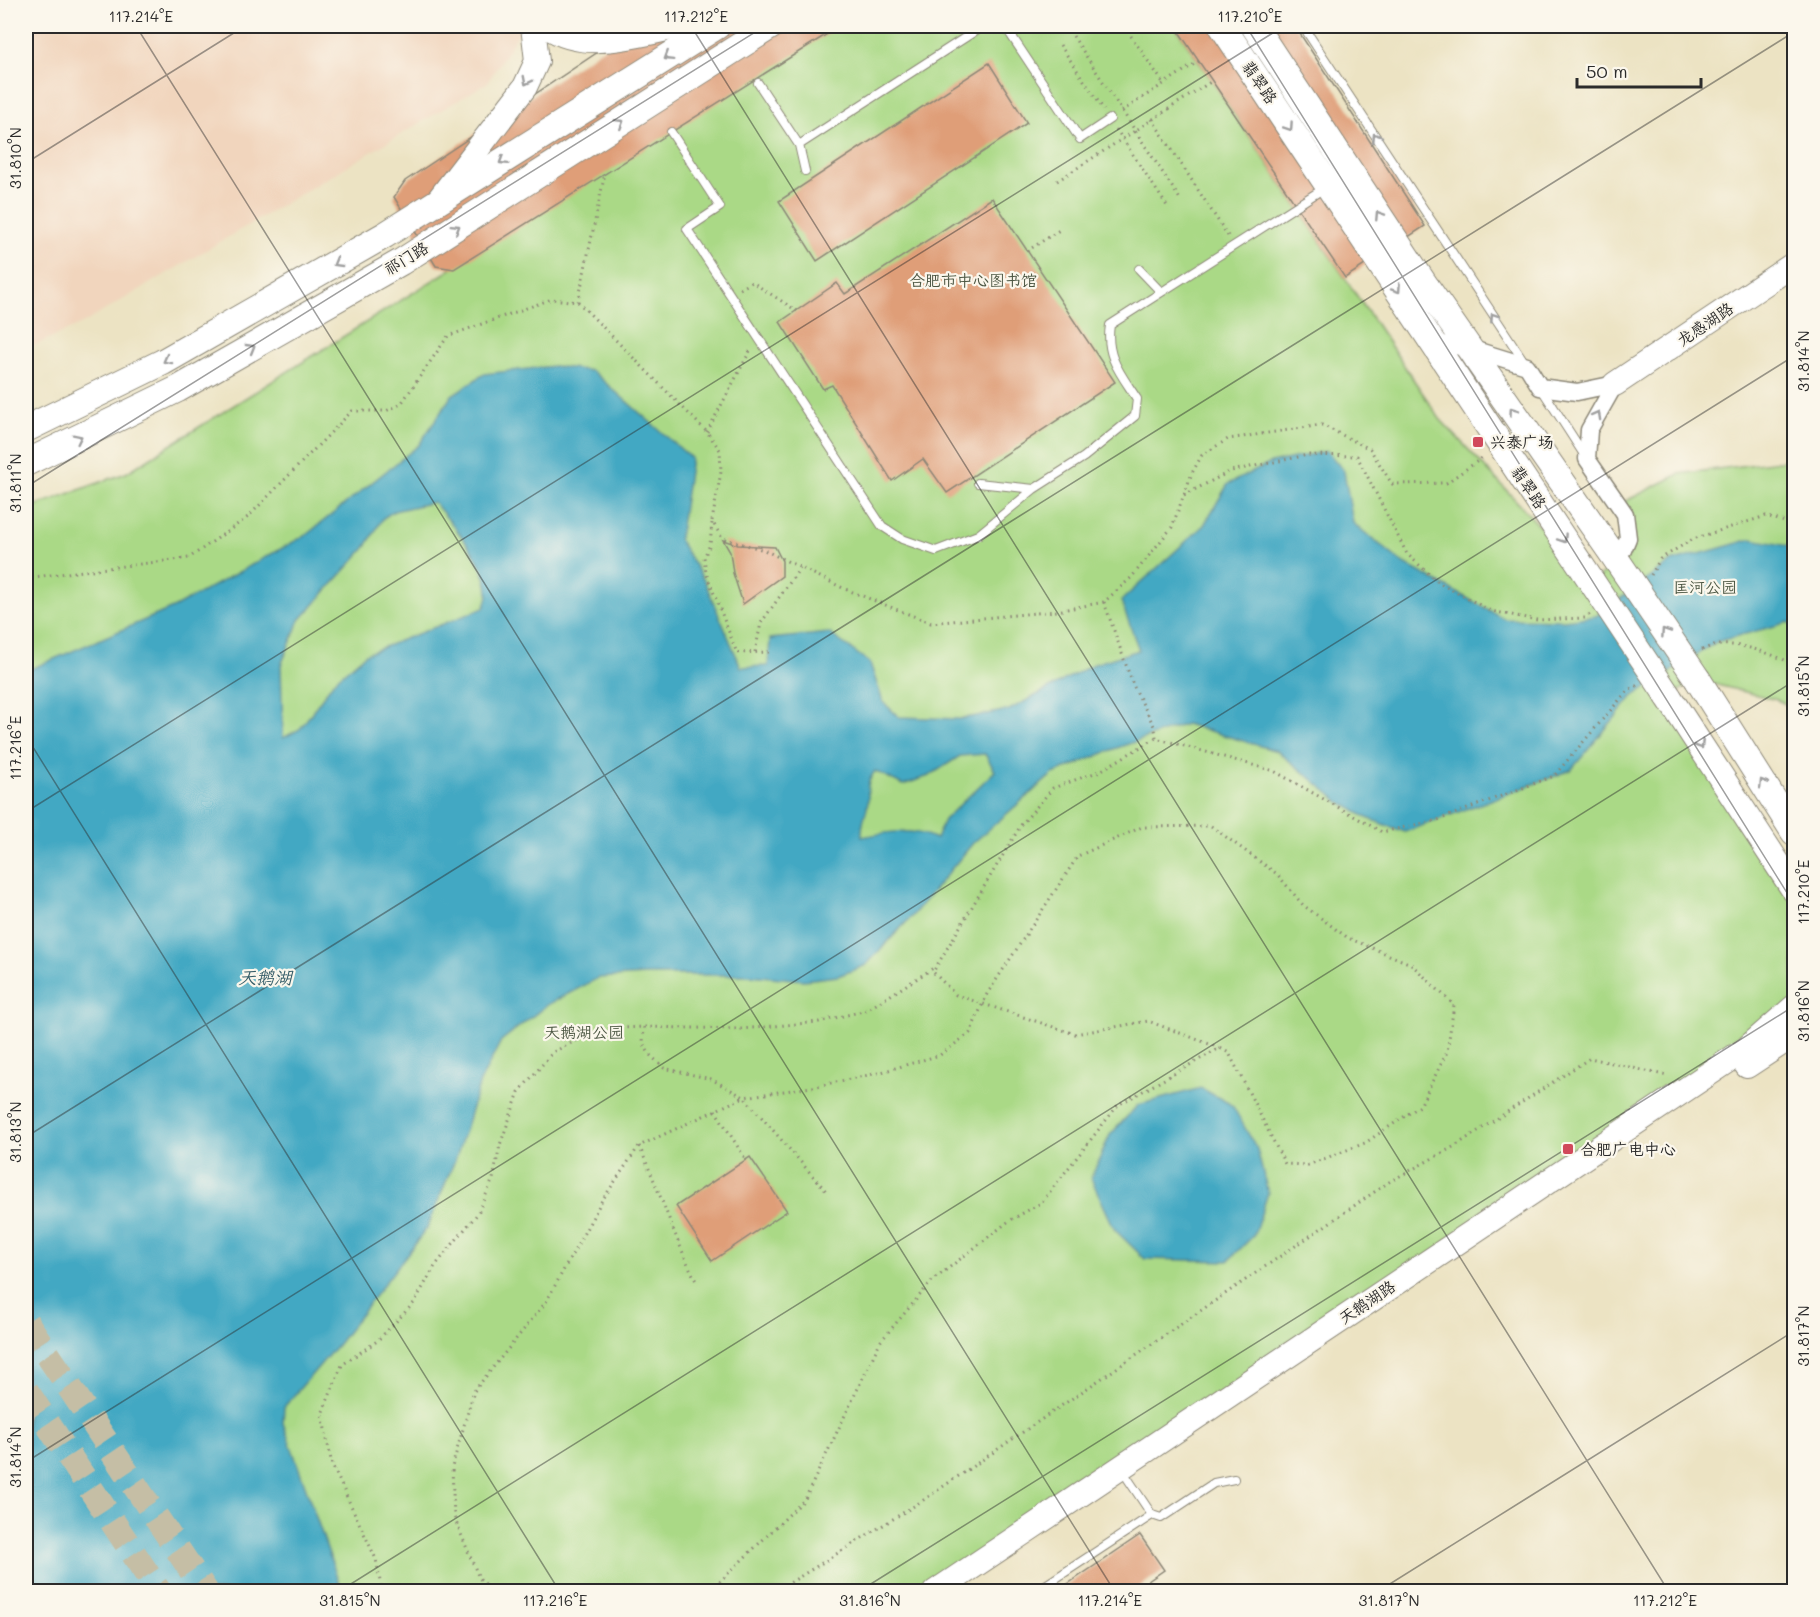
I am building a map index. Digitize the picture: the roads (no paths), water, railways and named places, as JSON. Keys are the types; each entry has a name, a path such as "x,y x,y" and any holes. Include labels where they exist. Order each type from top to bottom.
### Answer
{"main road":[{"name":"祁门路","path":"26,429 163,362 435,204 717,26"},
{"name":"祁门路","path":"26,463 178,389 401,262 771,26"},
{"name":"翡翠路","path":"1222,26 1794,889"},
{"name":"翡翠路","path":"1254,26 1469,348 1698,680 1794,832"}],"street":[{"path":"435,204 525,87 537,61 533,26"},
{"path":"547,26 572,39 600,40 684,26"},
{"name":"龙感湖路","path":"1615,384 1794,264"},
{"path":"1434,343 1469,348 1527,366 1540,387 1577,392 1615,384"},
{"path":"1615,384 1589,430 1587,459 1625,514 1628,538 1618,562"},
{"name":"天鹅湖路","path":"935,1592 1746,1049 1794,1007"},
{"name":"天鹅湖路","path":"952,1592 1128,1479 1794,1035"}],"lane":[{"path":"799,145 983,26"},
{"path":"1005,26 1080,138 1110,118"},
{"path":"1303,26 1527,366"},
{"path":"758,83 799,145 805,171"},
{"path":"671,132 720,207 687,229 882,526 902,539 936,551 978,535 1034,489 1084,457 1135,416 1137,399 1117,369 1107,343 1110,325 1328,185"},
{"path":"1139,269 1161,292"},
{"path":"1540,387 1587,459"},
{"path":"978,483 1034,489"},
{"path":"1128,1479 1152,1515 1161,1518 1214,1484 1234,1479"},
{"path":"1035,1592 1152,1515"}],"water":[{"name":"天鹅湖","path":"554,366 592,371 691,458 679,540 704,580 741,667 768,666 770,639 829,633 870,663 883,702 899,717 960,719 1009,710 1094,664 1139,650 1121,601 1204,525 1228,484 1271,463 1327,451 1344,471 1353,523 1403,563 1505,619 1564,620 1596,616 1671,562 1752,539 1794,547 1794,625 1789,622 1716,642 1708,647 1633,696 1571,770 1405,832 1367,818 1340,802 1277,751 1186,724 1114,749 1053,774 973,843 913,915 866,965 838,976 804,980 749,975 645,975 598,978 547,1005 501,1041 480,1082 457,1155 427,1228 338,1344 284,1407 283,1423 342,1591 26,1592 26,671 175,607 306,535 419,445 452,395 484,374","holes":["434,502 463,538 481,567 488,595 484,608 366,654 334,681 300,729 283,738 281,665 300,620 365,548 383,518 394,511","985,754 995,771 944,820 936,839 909,832 890,832 862,837 862,826 868,802 868,786 875,771 903,785 929,776 960,756"]},
{"path":"1201,1088 1232,1105 1257,1149 1268,1193 1254,1235 1228,1261 1145,1259 1115,1230 1091,1178 1110,1135 1138,1105"}],"tunnel":[{"path":"26,1322 206,1592"},
{"path":"26,1391 159,1592"}],"place":[{"name":"兴泰广场","path":"1478,442"},
{"name":"合肥广电中心","path":"1568,1149"}],"park label":[{"name":"合肥市中心图书馆","path":"973,280"},
{"name":"匡河公园","path":"1705,587"},
{"name":"天鹅湖公园","path":"584,1032"}]}
